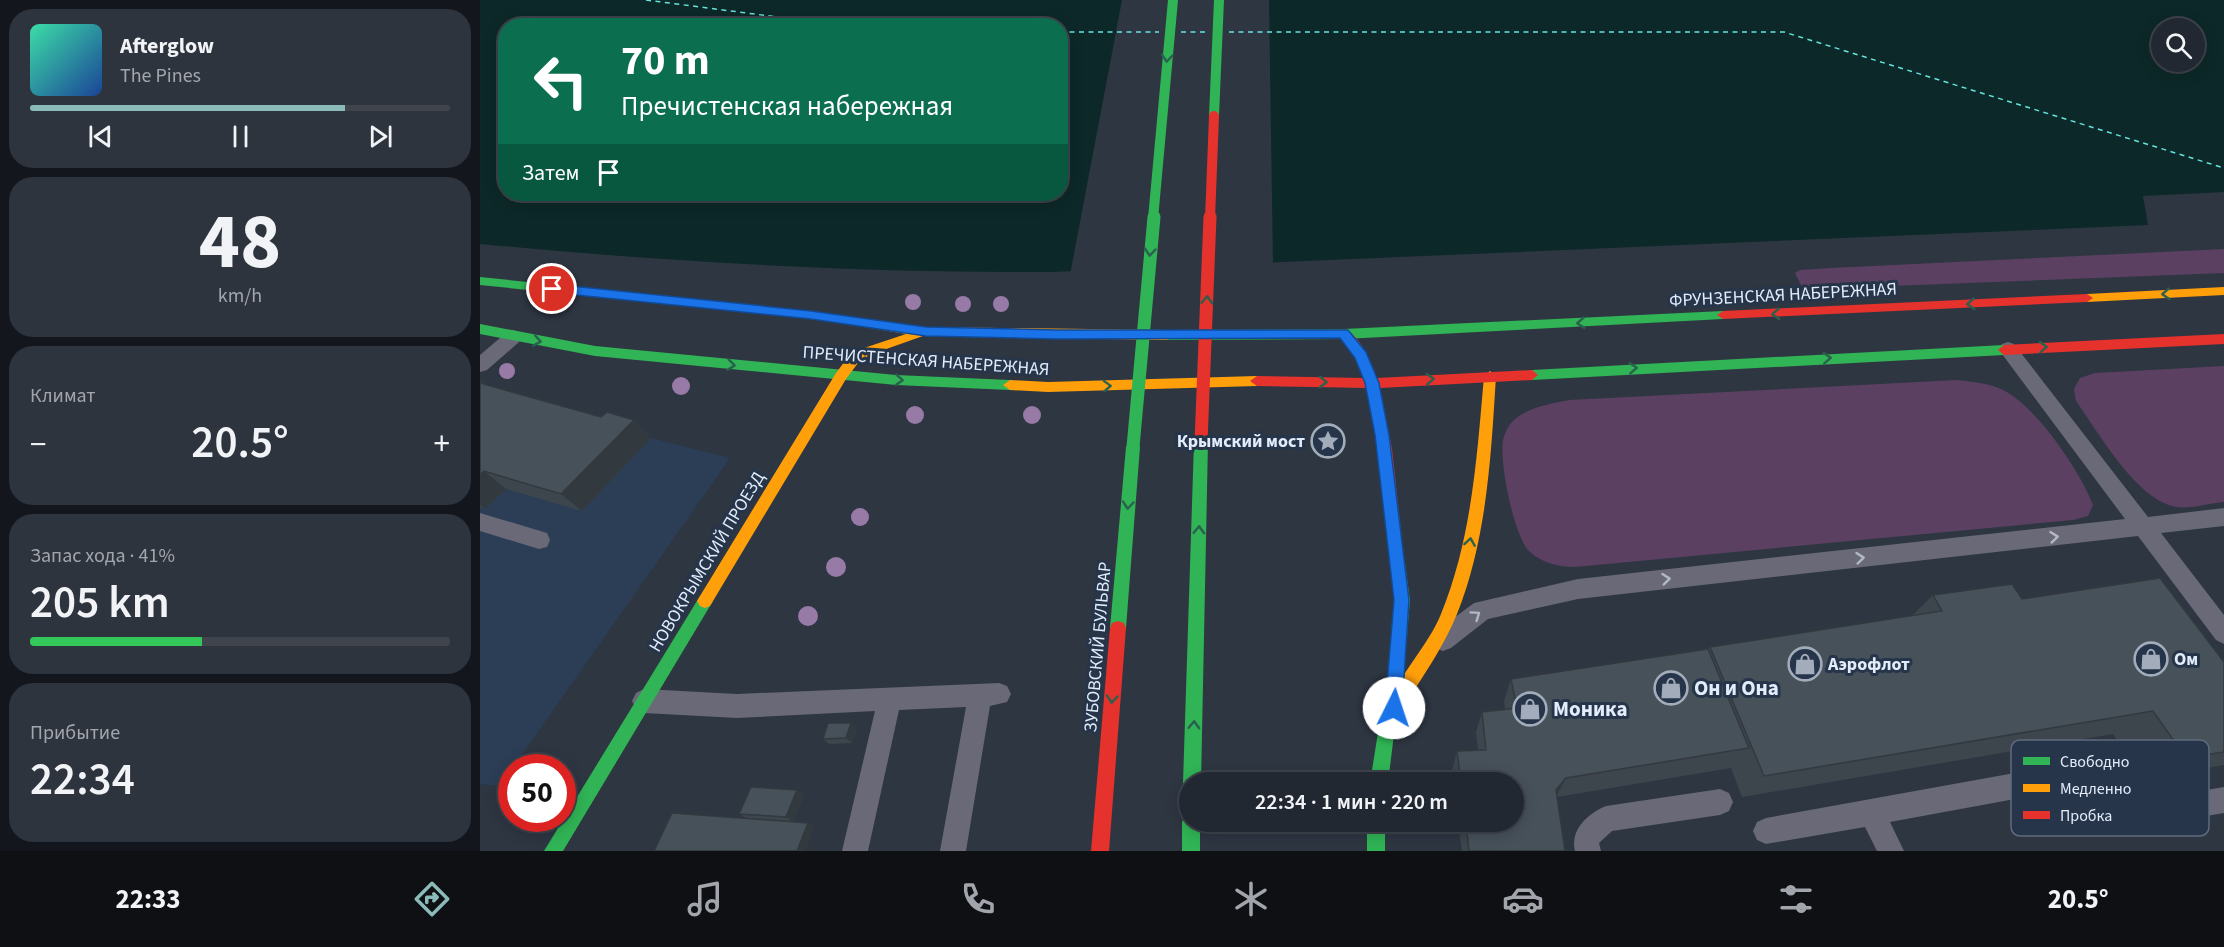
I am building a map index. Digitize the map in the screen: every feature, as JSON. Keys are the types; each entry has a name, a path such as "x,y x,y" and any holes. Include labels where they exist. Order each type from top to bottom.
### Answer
{"main road":[{"name":"ЗУБОВСКИЙ БУЛЬВАР","path":"1100,851 1132,447 1173,0"},
{"path":"1192,772 1201,442 1219,0"},
{"name":"ПРЕЧИСТЕНСКАЯ НАБЕРЕЖНАЯ","path":"480,281 811,315 926,332 1056,335 1344,334"},
{"name":"ФРУНЗЕНСКАЯ НАБЕРЕЖНАЯ","path":"1344,334 2224,291"},
{"name":"ПРЕЧИСТЕНСКАЯ НАБЕРЕЖНАЯ","path":"480,329 595,351 841,376 1048,387 1275,381 1372,383"},
{"name":"НОВОКРЫМСКИЙ ПРОЕЗД","path":"553,851 841,376 853,360 871,350 926,332"},
{"path":"1344,334 1361,356 1372,383 1382,435 1402,600 1394,708"},
{"path":"1372,383 2224,339"},
{"path":"1381,772 1388,726 1394,708 1449,614 1467,559 1487,429 1490,376"},
{"path":"1191,832 1191,851"},
{"path":"1376,832 1376,851"}],"lane":[{"path":"480,365 513,337"},
{"path":"2008,349 2224,633"},
{"path":"1429,650 1482,610 1578,589 2224,517"},
{"path":"480,522 539,540"},
{"path":"644,701 717,706 990,694 953,851"},
{"path":"855,851 890,699"},
{"path":"1766,831 2011,787"},
{"path":"2209,803 2224,800"},
{"path":"1588,851 1585,838 1606,819 1720,802"},
{"path":"1872,813 1891,851"}],"shaded area":[{"path":"480,0 2224,0 2224,192 2143,196 2148,225 1051,272 908,271 765,265 480,244"},
{"path":"2224,249 2224,273 1812,289 1801,285 1795,273 1800,270 1831,268"},
{"path":"2224,366 2224,502 2177,507 2162,502 2148,492 2120,464 2076,401 2074,389 2080,378 2095,373"},
{"path":"1958,380 1981,383 2003,390 2016,398 2043,424 2068,458 2087,491 2093,505 2088,516 2073,520 1575,567 1557,565 1539,559 1529,551 1523,543 1513,515 1503,465 1503,441 1506,430 1513,421 1525,412 1540,407 1569,400"},
{"path":"480,388 651,438 730,458 522,754 498,754 498,786 480,784"}],"pier":[{"path":"1122,0 1269,0 1273,265 1070,275"}],"building":[{"path":"480,383 601,417 607,412 634,420 561,494 484,471 480,475"},
{"path":"2160,578 2224,662 2224,752 2209,754 2209,740 2173,740 2153,711 1764,776 1710,647 1942,611 1933,595 2012,584 2022,599"},
{"path":"1708,649 1749,748 1566,778 1556,790 1565,851 1469,851 1467,832 1524,832 1524,772 1460,772 1457,751 1486,750 1482,712 1517,708 1511,679"},
{"path":"828,723 851,723 846,738 823,739"},
{"path":"751,787 797,790 786,817 739,814"},
{"path":"672,813 808,823 797,851 654,851"}],"ferry route":[{"path":"646,0 785,18"},
{"path":"1068,32 1159,32"},
{"path":"1181,32 1207,32"},
{"path":"1229,32 1784,32 2224,168"}],"traffic: fast":[{"path":"1133,447 1173,0"},
{"path":"1214,116 1219,0"},
{"path":"480,281 811,315 858,322"},
{"path":"1167,335 1344,334 1723,315"},
{"path":"480,329 595,351 896,380 1010,385"},
{"path":"1532,375 2004,350"},
{"path":"1192,772 1201,442"},
{"path":"1118,628 1133,447"},
{"path":"1381,772 1387,726 1393,708 1402,600 1396,549"},
{"path":"553,851 705,601"},
{"path":"1191,832 1191,851"},
{"path":"1376,832 1376,851"}],"traffic: slow":[{"path":"2087,298 2224,291"},
{"path":"858,322 926,332 1167,335"},
{"path":"705,601 841,376 853,360 871,350 918,334"},
{"path":"1396,704 1438,637 1449,614 1468,557 1479,497 1490,376"},
{"path":"1010,385 1048,387 1257,381"}],"traffic: jam":[{"path":"1201,442 1214,116"},
{"path":"1723,315 2087,298"},
{"path":"1344,334 1361,356 1376,397 1385,449 1396,549"},
{"path":"2004,350 2224,339"},
{"path":"1257,381 1372,383 1532,375"},
{"path":"1100,851 1118,628"}],"place":[{"name":"Крымский мост","path":"1328,441"},
{"name":"Ом","path":"2151,659"},
{"name":"Аэрофлот","path":"1805,664"},
{"name":"Он и Она","path":"1671,688"},
{"name":"Моника","path":"1530,709"}],"route":[{"path":"552,289 811,315 926,332 1056,335 1344,334 1361,356 1372,383 1382,435 1402,600 1394,708"}]}
